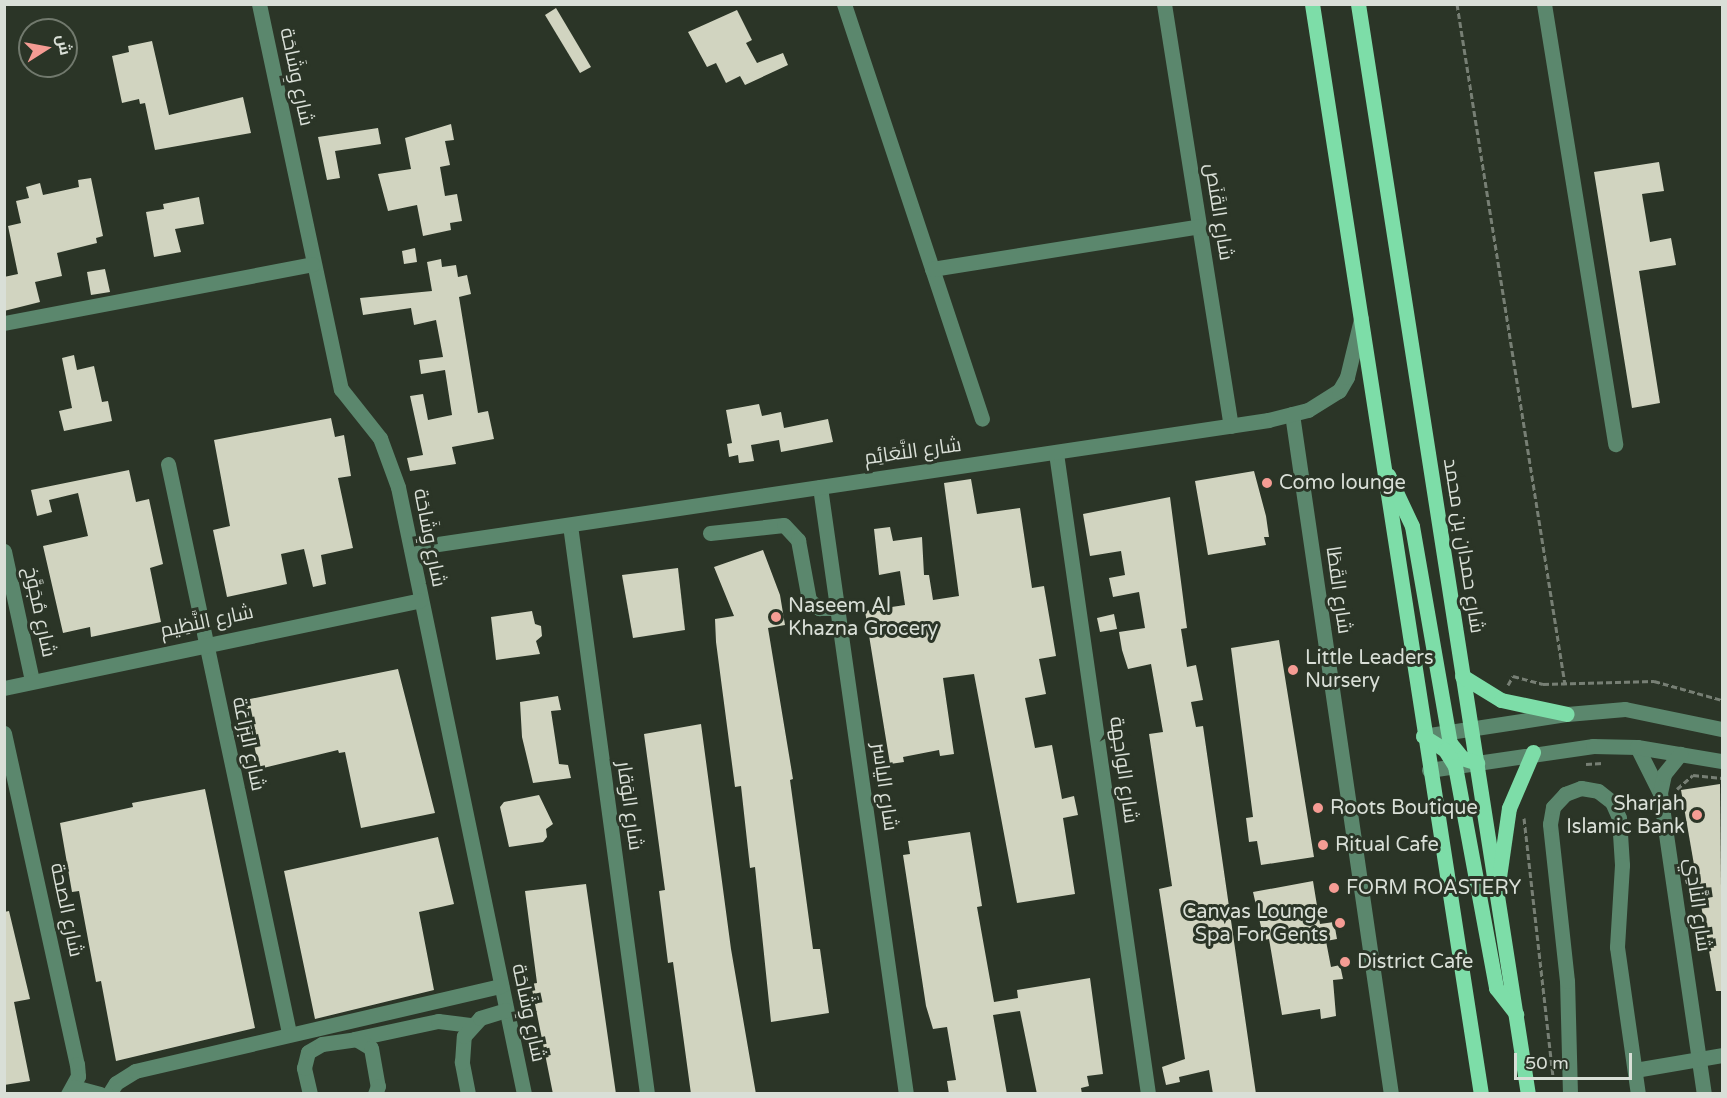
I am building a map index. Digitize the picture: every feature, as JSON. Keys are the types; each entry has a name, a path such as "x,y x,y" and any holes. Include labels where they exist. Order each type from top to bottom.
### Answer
{"main road":[{"path":"1312,4 1423,736 1481,1094"},
{"name":"شارع حمدان بن محمد","path":"1358,4 1528,1094"},
{"path":"1383,467 1412,526 1447,732 1455,752 1477,763"},
{"path":"1462,676 1502,700 1567,714"},
{"path":"1423,736 1445,750 1455,766 1496,988 1516,1014"},
{"path":"1497,892 1509,808 1533,752"}],"street":[{"name":"شارع وِشَاحَة","path":"260,4 312,264 341,389 383,446 398,487 524,1094"},
{"path":"844,4 982,419"},
{"name":"شارع القَنَص","path":"1164,4 1231,426"},
{"path":"1544,4 1615,444"},
{"path":"932,270 1199,226"},
{"path":"4,323 312,264"},
{"name":"شارع النَّعَائِم","path":"411,548 1056,453 1231,426 1292,414 1326,402 1339,391 1347,377 1361,319"},
{"name":"شارع القَطَا","path":"1292,414 1390,1094"},
{"name":"شارع الواجهة","path":"1056,453 1148,1094"},
{"name":"شارع البَرَاعَة","path":"168,464 289,1033"},
{"name":"شارع الياسر","path":"820,487 906,1094"},
{"path":"710,533 770,524 784,525 798,540 809,600 819,608 837,608"},
{"name":"شارع الوَقار","path":"570,525 647,1094"},
{"name":"شارع مُجَوَّخ","path":"4,551 32,681"},
{"name":"شارع النَّظِيم","path":"4,688 420,600"},
{"path":"1423,736 1567,714 1643,710 1722,729"},
{"name":"شارع الصحة","path":"4,733 77,1064 71,1090"},
{"path":"1429,770 1533,752 1593,746 1637,747 1722,761"},
{"name":"شارع النَّادِي","path":"1637,747 1660,793 1704,1094"},
{"name":"شارع النَّادِي","path":"1660,793 1664,774 1680,754"},
{"path":"1570,1094 1567,989 1550,824 1553,807 1564,794 1581,788 1598,791 1612,802 1619,818 1622,865 1617,947 1638,1094"},
{"path":"109,1094 116,1083 135,1071 289,1033 501,986"},
{"path":"468,1094 461,1048 472,1025 480,1018 506,1011"},
{"path":"310,1094 304,1068 308,1052 317,1046 438,1021 472,1025"},
{"path":"350,1039 362,1041 370,1048 378,1086 375,1094"},
{"path":"1635,1070 1722,1055"},
{"path":"71,1090 100,1094"}],"path":[{"path":"1457,4 1565,684"},
{"path":"1524,816 1553,1082"}],"building":[{"path":"556,8 591,67 580,73 545,15"},
{"path":"737,10 752,40 746,43 757,63 783,53 788,65 745,85 740,76 726,83 716,63 707,67 688,32"},
{"path":"152,41 169,115 243,97 251,133 155,150 145,103 140,104 139,99 122,103 112,56 129,52 128,46"},
{"path":"451,124 454,140 445,141 450,165 440,167 445,196 457,194 462,221 450,223 451,230 423,236 417,205 388,211 378,174 411,169 405,138"},
{"path":"378,128 381,144 335,151 340,178 327,180 318,137"},
{"path":"1659,162 1664,191 1642,194 1650,242 1671,238 1676,265 1639,271 1660,403 1632,408 1594,172"},
{"path":"91,178 103,236 96,238 97,243 57,253 62,276 35,282 40,302 4,311 4,277 18,274 8,226 21,223 16,201 29,198 26,187 40,183 43,195 79,187 78,180"},
{"path":"199,197 204,224 175,229 181,252 154,257 146,212 164,209 163,204"},
{"path":"415,248 417,262 404,264 402,251"},
{"path":"441,259 442,267 456,265 458,277 467,275 471,294 459,297 478,413 488,411 494,439 452,447 456,464 410,471 407,458 423,455 410,396 423,394 428,420 452,415 445,370 421,374 419,360 443,357 436,320 414,325 411,308 363,315 360,298 432,291 427,262"},
{"path":"105,269 110,292 91,295 87,272"},
{"path":"74,355 77,370 94,366 102,402 108,401 112,421 64,431 59,411 72,408 62,358"},
{"path":"759,404 762,416 781,412 784,428 828,419 833,442 781,452 779,440 751,445 754,461 739,463 738,455 729,457 727,444 732,443 726,410"},
{"path":"331,418 335,437 344,435 351,476 338,478 353,548 321,555 326,584 313,587 304,549 281,554 287,584 227,597 213,530 230,526 214,440"},
{"path":"129,470 136,502 149,499 163,564 150,568 161,622 91,637 90,627 63,633 43,546 88,536 78,493 49,500 52,512 37,516 31,490"},
{"path":"1254,471 1266,516 1269,537 1264,537 1266,545 1208,555 1195,481"},
{"path":"971,479 977,514 1020,508 1032,588 1044,586 1056,656 1039,659 1046,694 1025,698 1035,748 1052,745 1062,799 1074,796 1078,815 1063,818 1075,894 1017,903 974,674 943,678 954,754 940,756 939,750 903,757 904,762 890,764 865,611 905,605 900,571 879,575 874,529 890,527 893,541 922,537 924,575 929,575 933,600 959,596 944,483"},
{"path":"1170,497 1187,628 1181,629 1187,667 1196,665 1203,700 1191,702 1196,727 1203,726 1256,1094 1213,1094 1209,1070 1179,1077 1180,1082 1166,1085 1162,1067 1185,1059 1159,889 1172,886 1149,734 1163,732 1151,664 1128,669 1122,650 1119,632 1145,628 1139,592 1113,597 1109,578 1125,575 1121,551 1090,556 1083,514"},
{"path":"763,550 780,595 785,625 768,628 793,779 790,780 813,949 820,949 829,1013 771,1022 755,867 750,868 741,786 735,787 716,642 715,619 734,616 714,567"},
{"path":"678,568 685,630 633,638 622,575"},
{"path":"532,611 535,624 541,626 542,636 536,641 540,654 496,660 491,617"},
{"path":"1114,614 1117,629 1100,632 1097,618"},
{"path":"1279,640 1314,857 1261,865 1257,841 1249,842 1246,818 1253,817 1231,648"},
{"path":"398,669 435,813 361,828 345,752 339,753 338,750 259,769 245,700"},
{"path":"558,696 561,710 551,711 559,764 568,765 571,778 533,783 522,737 520,702"},
{"path":"701,724 731,949 756,1094 691,1094 673,962 668,963 659,891 665,890 644,734"},
{"path":"1720,784 1722,991 1716,991 1681,790"},
{"path":"205,789 255,1028 116,1061 101,981 96,982 79,891 72,892 60,823 133,807 132,803"},
{"path":"539,795 553,824 546,829 547,837 543,842 509,847 500,807 504,802"},
{"path":"970,832 982,906 977,907 994,1002 1018,998 1017,990 1090,978 1103,1074 1087,1076 1089,1086 1081,1088 1082,1094 1037,1094 1020,1011 993,1015 1007,1094 949,1094 947,1081 956,1080 947,1027 933,1029 926,1006 903,855 910,854 908,841"},
{"path":"438,837 454,904 419,912 434,990 315,1019 284,871"},
{"path":"1313,881 1320,924 1334,922 1337,939 1326,941 1331,967 1340,965 1343,979 1333,980 1336,1016 1321,1019 1320,1009 1282,1015 1269,939 1264,940 1253,892"},
{"path":"586,884 616,1094 553,1094 531,984 537,983 525,891"},
{"path":"9,911 30,999 14,1002 30,1081 4,1085 4,912"}],"place":[{"name":"Como lounge","path":"1267,483"},
{"name":"Naseem Al Khazna Grocery","path":"776,617"},
{"name":"Little Leaders Nursery","path":"1293,670"},
{"name":"Roots Boutique","path":"1318,808"},
{"name":"Sharjah Islamic Bank","path":"1697,815"},
{"name":"Ritual Cafe","path":"1323,845"},
{"name":"FORM ROASTERY","path":"1334,888"},
{"name":"Canvas Lounge Spa For Gents","path":"1340,923"},
{"name":"District Cafe","path":"1345,962"}]}
